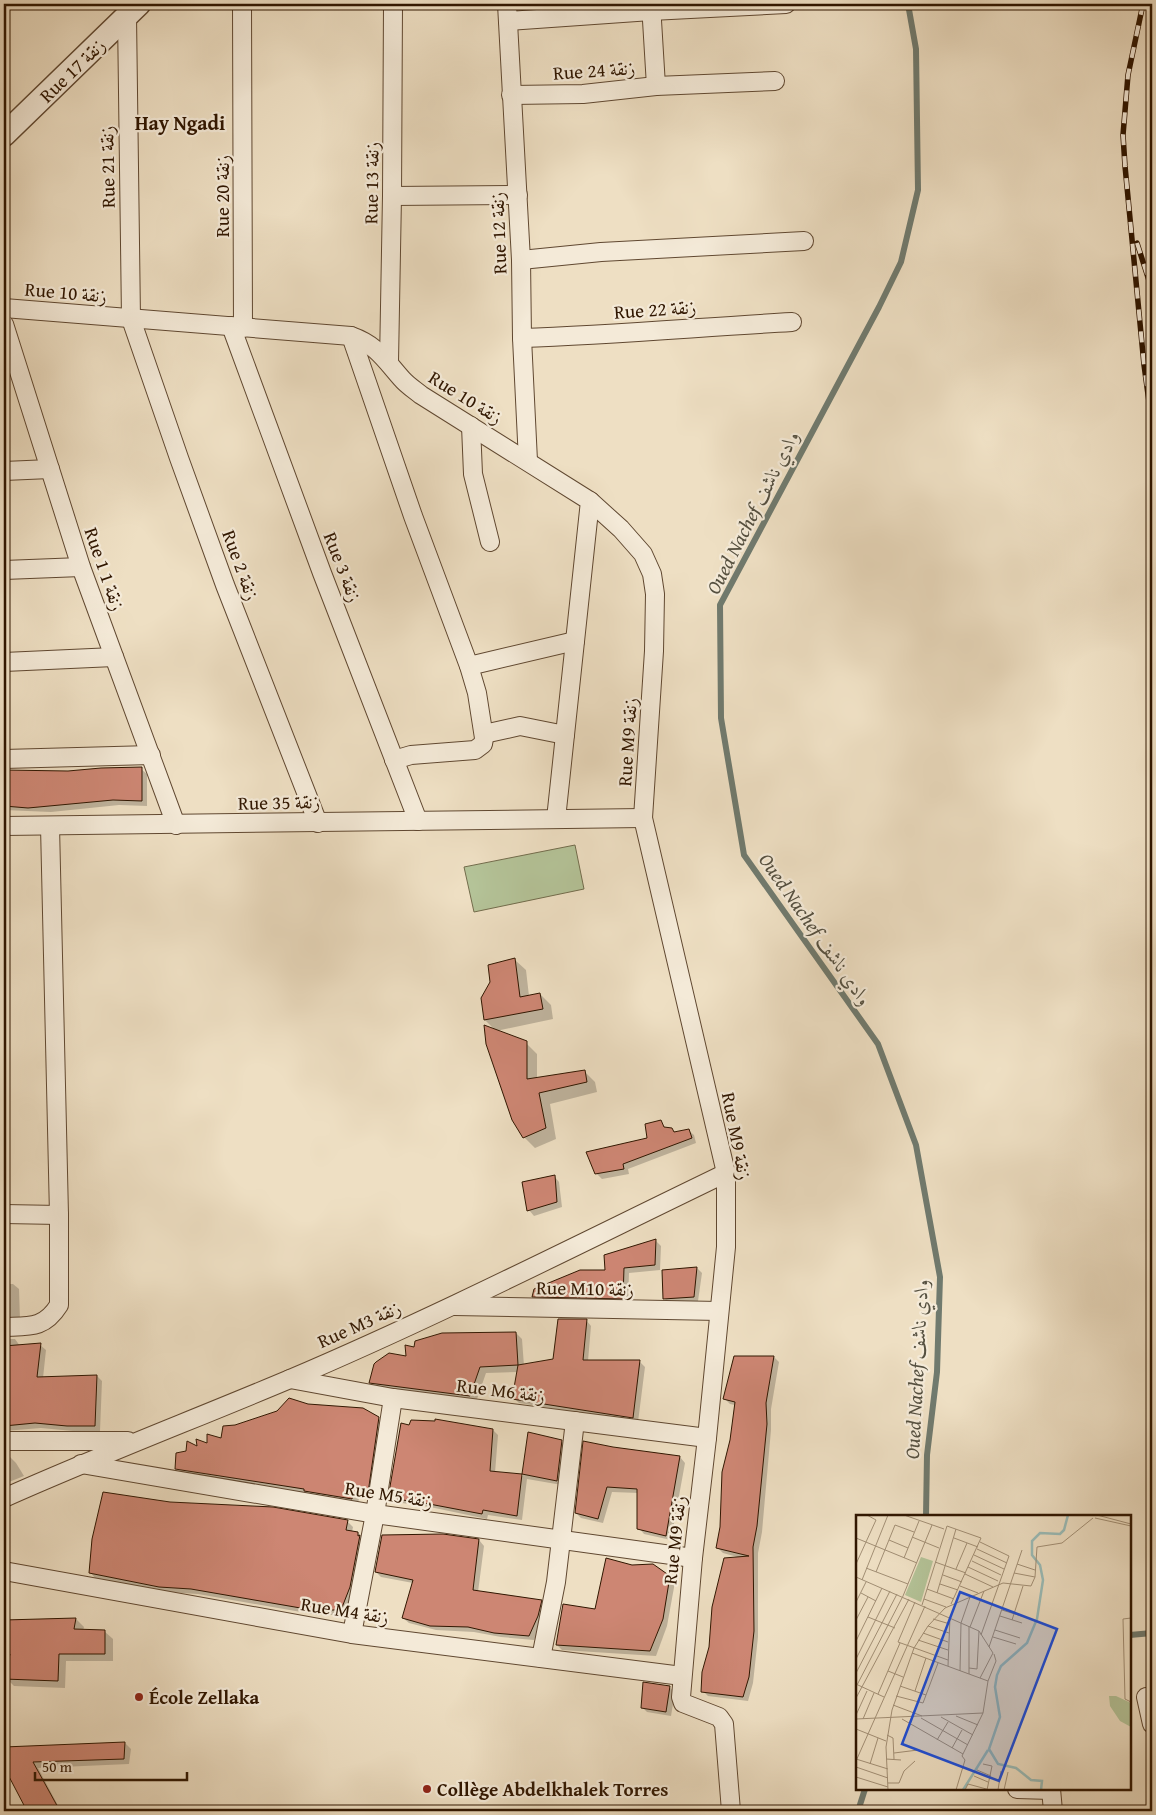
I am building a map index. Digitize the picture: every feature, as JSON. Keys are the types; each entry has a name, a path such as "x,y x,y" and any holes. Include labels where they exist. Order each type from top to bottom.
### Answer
{"street":[{"name":"Rue 20 زنقة","path":"237,327 242,4"},
{"name":"Rue 13 زنقة","path":"389,362 394,4"},
{"path":"507,12 786,4"},
{"name":"Rue 24 زنقة","path":"511,96 583,94 656,86 651,7"},
{"name":"Rue 17 زنقة","path":"4,136 133,10"},
{"name":"Rue 21 زنقة","path":"131,318 133,10"},
{"name":"Rue 12 زنقة","path":"507,12 518,195 528,461"},
{"path":"656,86 775,81"},
{"path":"392,196 518,195"},
{"path":"521,260 601,252 804,241"},
{"name":"Rue 10 زنقة","path":"4,308 351,336 364,340 373,346 403,380 421,395 590,500"},
{"name":"Rue 2 زنقة","path":"131,318 222,576 318,823"},
{"name":"Rue 22 زنقة","path":"522,338 588,336 792,322"},
{"name":"Rue 1 زنقة 1","path":"4,324 12,378 50,469 80,567 176,824"},
{"name":"Rue 3 زنقة","path":"237,327 322,573 418,821"},
{"path":"351,336 413,516 470,666 476,687 484,734 483,744 475,750 412,755 394,760"},
{"path":"472,426 473,474 490,542"},
{"path":"4,471 50,469"},
{"path":"556,819 590,500"},
{"name":"Rue M9 زنقة","path":"590,500 622,529 643,554 648,563 655,594 654,651 643,818 726,1173 726,1247 693,1558 681,1697 682,1703 719,1717 724,1724 731,1811"},
{"path":"4,570 80,567"},
{"path":"470,666 575,641"},
{"path":"4,662 114,658"},
{"path":"484,734 520,726 564,735"},
{"path":"4,759 151,754"},
{"name":"Rue 35 زنقة","path":"4,826 643,818"},
{"path":"4,1327 36,1326 54,1314 59,1305 50,826"},
{"name":"Rue M3 زنقة","path":"4,1498 136,1441 290,1379 450,1306 726,1173"},
{"path":"4,1214 58,1215"},
{"name":"Rue M10 زنقة","path":"450,1306 718,1311"},
{"name":"Rue M6 زنقة","path":"290,1379 393,1398 707,1438"},
{"path":"352,1634 375,1514 393,1398"},
{"path":"541,1658 556,1582 575,1421"},
{"path":"4,1441 136,1441"},
{"name":"Rue M5 زنقة","path":"81,1464 375,1514 693,1558"},
{"name":"Rue M4 زنقة","path":"4,1572 352,1634 682,1676"},
{"path":"1146,1697 1152,1724"},
{"path":"1051,1790 1053,1811"}],"green space":[{"path":"575,845 584,889 474,912 464,867"}],"building":[{"path":"142,767 142,801 113,800 28,808 4,806 4,770 68,771"},
{"path":"515,958 520,997 540,993 543,1009 484,1020 481,998 490,982 488,965"},
{"path":"484,1025 527,1041 527,1079 585,1070 587,1082 539,1093 546,1128 523,1138 512,1120 486,1044"},
{"path":"661,1120 664,1127 672,1128 674,1132 689,1129 692,1138 623,1164 624,1169 595,1174 586,1152 647,1138 645,1124"},
{"path":"555,1175 557,1202 527,1211 522,1182"},
{"path":"656,1239 655,1265 624,1268 623,1299 532,1297 534,1289 580,1270 605,1270 604,1255"},
{"path":"697,1267 694,1297 663,1299 662,1270"},
{"path":"558,1319 587,1319 583,1360 640,1360 633,1418 512,1399 518,1365 553,1359"},
{"path":"516,1332 518,1365 480,1367 470,1396 369,1383 376,1362 389,1353 406,1356 405,1345 414,1347 415,1341 442,1333"},
{"path":"41,1343 37,1377 97,1375 95,1426 35,1423 4,1426 4,1346"},
{"path":"734,1356 774,1356 766,1403 767,1424 757,1526 753,1547 754,1631 749,1677 743,1697 701,1692 702,1672 709,1647 712,1607 724,1558 749,1556 716,1548 720,1527 722,1472 730,1440 735,1402 723,1399"},
{"path":"289,1398 308,1404 363,1408 379,1417 368,1493 353,1493 352,1499 304,1491 304,1489 175,1469 176,1453 186,1451 187,1441 197,1446 196,1439 207,1443 207,1434 221,1438 223,1426 235,1425 277,1411"},
{"path":"435,1419 493,1429 490,1471 522,1474 517,1516 483,1510 482,1514 388,1498 401,1423 409,1425 411,1420 435,1421"},
{"path":"528,1432 562,1440 557,1481 522,1474"},
{"path":"583,1441 680,1456 666,1536 637,1529 637,1489 607,1487 598,1519 575,1513"},
{"path":"103,1492 170,1502 273,1507 348,1520 346,1530 358,1532 358,1536 360,1535 350,1587 341,1610 312,1610 191,1589 159,1587 89,1573 92,1539"},
{"path":"443,1534 479,1539 473,1590 542,1600 538,1616 529,1636 494,1633 468,1627 430,1626 402,1618 413,1580 375,1572 382,1535"},
{"path":"606,1558 632,1565 653,1564 670,1576 663,1619 650,1651 556,1645 563,1604 595,1609"},
{"path":"76,1618 74,1629 105,1630 105,1654 59,1654 58,1681 4,1679 10,1654 4,1654 4,1620"},
{"path":"643,1682 670,1686 666,1712 641,1708"},
{"path":"125,1742 124,1759 33,1762 60,1811 27,1811 4,1767 4,1747"}],"waterway":[{"name":"Oued Nachef وادي ناشف","path":"908,4 916,49 918,190 901,262 879,307 720,605 721,718 744,855 878,1044 916,1145 940,1277 937,1372 927,1455 926,1515"},
{"name":"Oued Nachef وادي ناشف","path":"1131,1635 1152,1633"},
{"path":"858,1811 865,1790"}],"railway":[{"path":"1143,4 1128,75 1123,135 1144,365 1152,424"},
{"path":"1137,243 1152,290"}],"place":[{"name":"École Zellaka","path":"139,1697"},
{"name":"Collège Abdelkhalek Torres","path":"427,1789"}],"district":[{"name":"Hay Ngadi","path":"180,122"}]}
